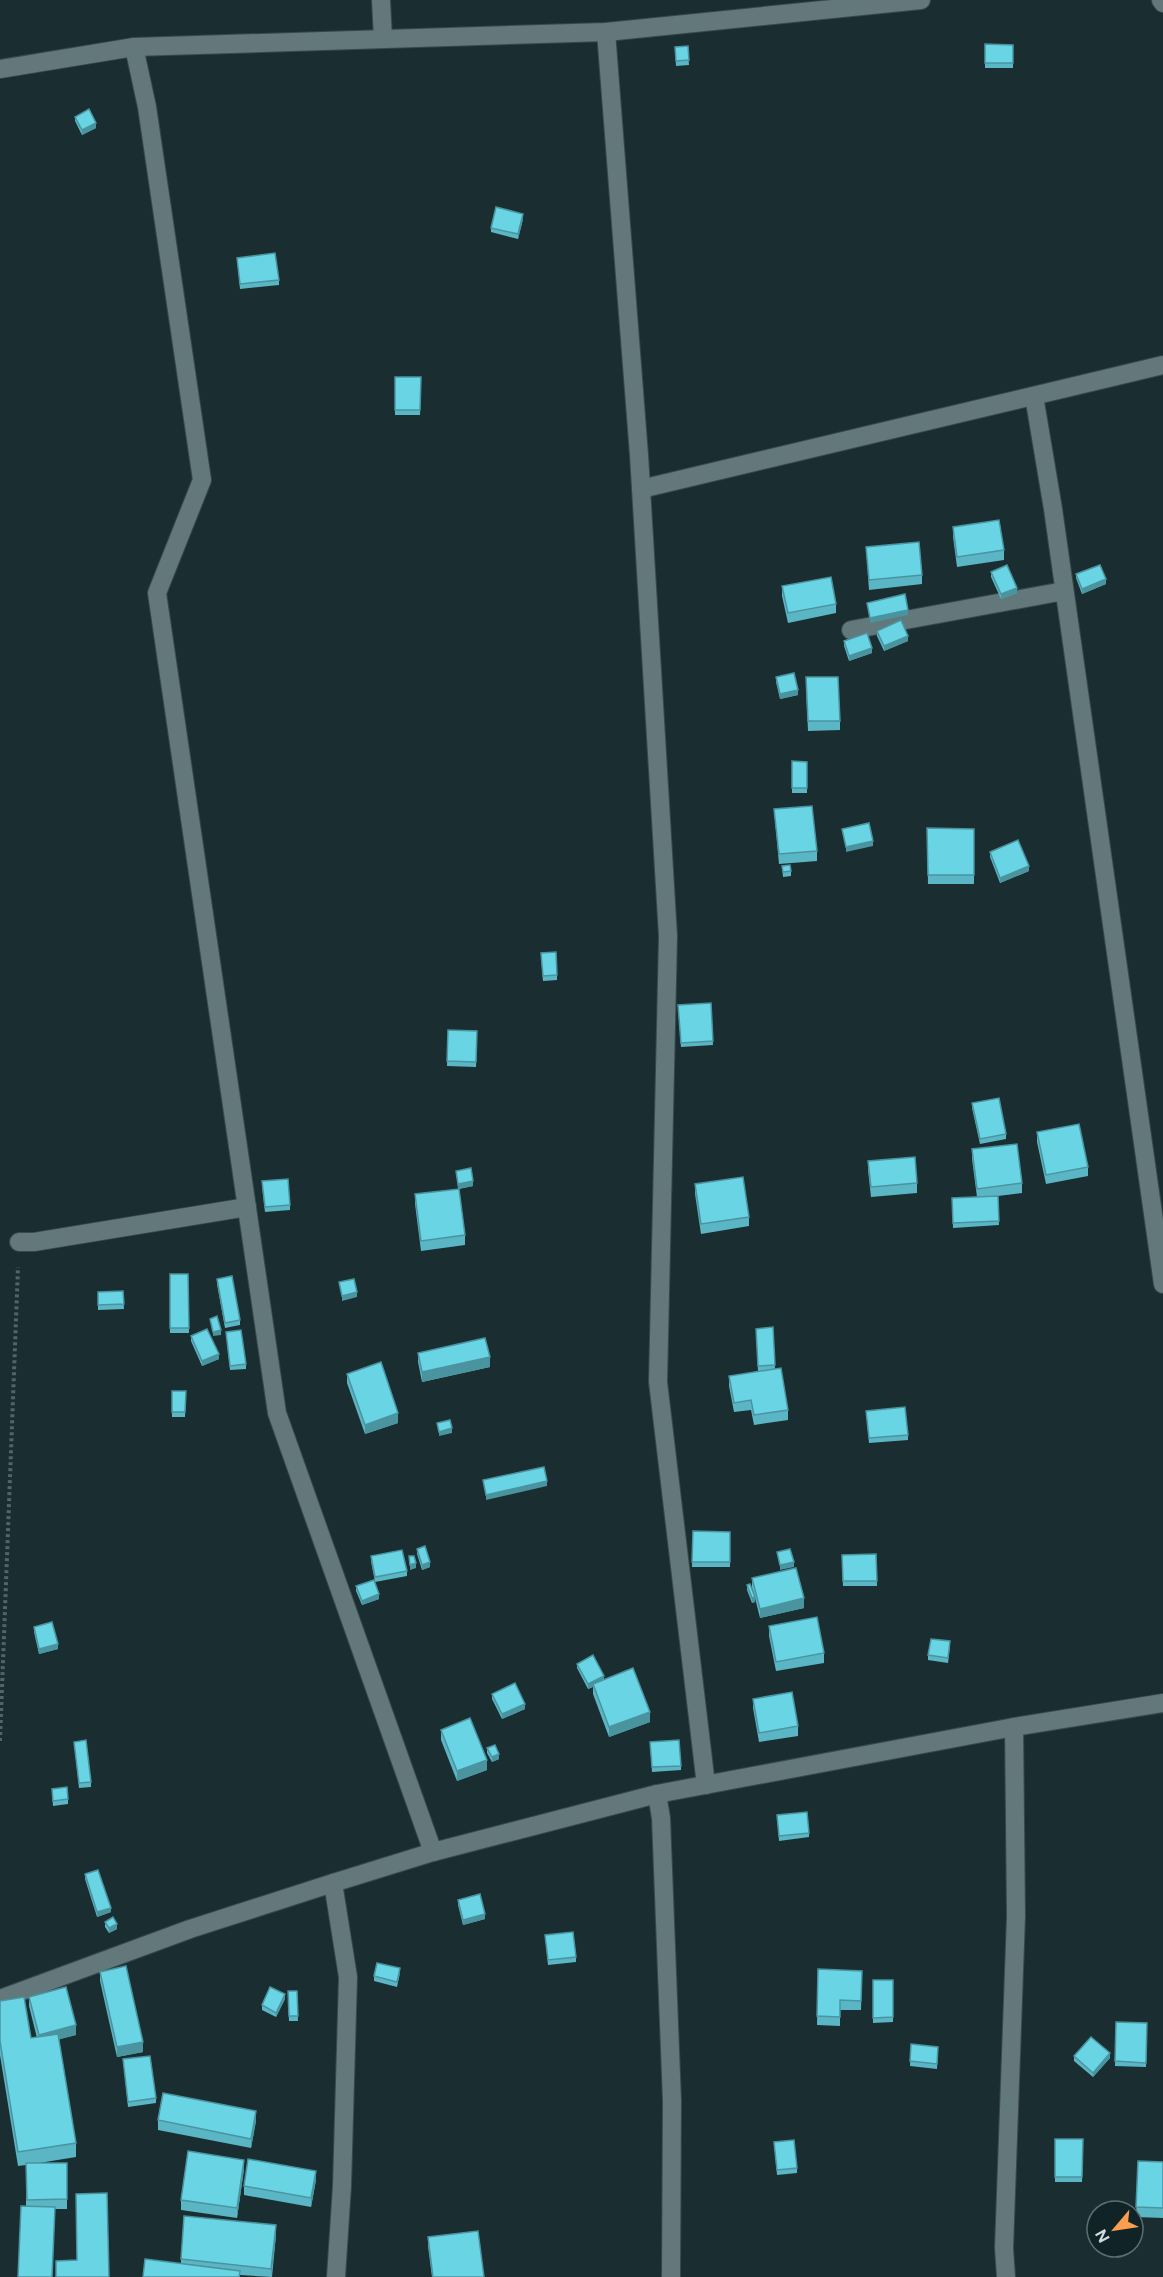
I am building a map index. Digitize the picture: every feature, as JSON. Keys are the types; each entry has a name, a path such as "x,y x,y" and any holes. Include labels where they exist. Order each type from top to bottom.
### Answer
{"street":[{"path":"381,0 383,39"},
{"path":"0,69 134,47 606,32 921,0"},
{"path":"606,32 641,489 668,936 658,1382 706,1785"},
{"path":"134,47 147,107 202,480 157,593 277,1413 433,1852"},
{"path":"641,489 1163,365"},
{"path":"1034,396 1163,1284"},
{"path":"851,630 1064,591"},
{"path":"19,1242 34,1242 247,1207"},
{"path":"0,1999 189,1929 333,1883 433,1852 657,1794 1014,1727 1163,1703"},
{"path":"1006,2277 1004,2248 1016,1916 1014,1727"},
{"path":"657,1794 661,1818 672,2101 671,2277"},
{"path":"333,1883 348,1977 342,2186 336,2277"}],"path":[{"path":"0,1741 19,1242"}],"building":[{"path":"985,44 1013,45 1013,63 985,63"},
{"path":"688,46 689,60 676,61 675,47"},
{"path":"89,109 96,123 82,130 75,117"},
{"path":"496,207 523,214 518,234 491,228"},
{"path":"275,253 279,280 240,284 237,258"},
{"path":"395,377 421,377 420,410 395,410"},
{"path":"999,520 1004,550 957,557 953,527"},
{"path":"919,542 922,575 869,580 866,547"},
{"path":"1007,565 1017,588 1001,594 991,572"},
{"path":"1100,565 1106,579 1082,589 1076,574"},
{"path":"831,577 836,604 788,613 782,586"},
{"path":"905,594 908,610 870,618 867,603"},
{"path":"901,620 908,636 884,646 877,631"},
{"path":"867,633 872,648 849,656 844,641"},
{"path":"794,673 798,690 780,694 776,677"},
{"path":"806,677 838,677 840,721 808,721"},
{"path":"792,761 807,762 807,788 792,788"},
{"path":"812,806 817,851 779,854 774,809"},
{"path":"869,823 873,841 846,847 842,829"},
{"path":"927,828 974,829 974,875 928,875"},
{"path":"1018,840 1029,866 1000,878 990,852"},
{"path":"790,865 791,871 783,872 782,866"},
{"path":"556,952 557,975 543,976 541,953"},
{"path":"711,1003 713,1041 681,1043 678,1005"},
{"path":"448,1030 477,1031 476,1062 447,1061"},
{"path":"999,1098 1006,1134 980,1139 972,1103"},
{"path":"1079,1124 1088,1167 1046,1175 1037,1132"},
{"path":"1017,1144 1022,1183 977,1189 972,1149"},
{"path":"915,1157 917,1183 871,1187 868,1161"},
{"path":"471,1168 473,1181 458,1184 456,1171"},
{"path":"743,1177 749,1217 701,1224 695,1184"},
{"path":"288,1179 290,1205 265,1207 262,1181"},
{"path":"459,1189 465,1235 421,1241 415,1194"},
{"path":"998,1196 999,1221 953,1223 952,1198"},
{"path":"170,1274 188,1274 189,1328 170,1328"},
{"path":"232,1276 240,1320 225,1323 217,1279"},
{"path":"354,1279 357,1292 342,1296 339,1282"},
{"path":"123,1291 124,1304 98,1305 98,1292"},
{"path":"217,1316 221,1330 213,1332 210,1319"},
{"path":"773,1327 775,1365 758,1366 756,1329"},
{"path":"207,1329 219,1354 202,1361 191,1336"},
{"path":"241,1330 246,1364 230,1366 226,1332"},
{"path":"485,1338 490,1357 422,1372 418,1353"},
{"path":"381,1362 398,1413 365,1425 347,1374"},
{"path":"781,1368 788,1410 754,1415 751,1400 734,1403 729,1376"},
{"path":"172,1391 186,1391 185,1412 172,1412"},
{"path":"905,1407 908,1435 869,1438 866,1411"},
{"path":"450,1420 452,1428 439,1432 437,1423"},
{"path":"544,1467 547,1481 486,1495 483,1480"},
{"path":"693,1531 730,1532 730,1562 692,1562"},
{"path":"425,1546 430,1562 422,1565 417,1549"},
{"path":"790,1549 794,1562 780,1565 777,1552"},
{"path":"402,1550 407,1571 375,1577 371,1556"},
{"path":"876,1554 877,1581 843,1581 842,1555"},
{"path":"409,1556 414,1556 416,1563 410,1565"},
{"path":"796,1568 804,1598 760,1609 752,1578"},
{"path":"374,1580 379,1594 362,1601 356,1586"},
{"path":"750,1584 755,1597 752,1598 747,1585"},
{"path":"817,1617 824,1653 776,1662 769,1626"},
{"path":"52,1622 58,1644 39,1649 34,1627"},
{"path":"931,1639 950,1641 948,1658 928,1655"},
{"path":"593,1655 604,1676 588,1684 577,1664"},
{"path":"633,1668 650,1712 609,1727 593,1684"},
{"path":"515,1683 525,1704 502,1714 492,1694"},
{"path":"792,1692 798,1726 759,1733 753,1699"},
{"path":"470,1718 487,1760 457,1771 441,1730"},
{"path":"86,1740 91,1782 79,1783 74,1742"},
{"path":"679,1740 681,1766 652,1767 650,1742"},
{"path":"495,1745 499,1754 492,1757 487,1748"},
{"path":"67,1787 68,1799 53,1801 52,1789"},
{"path":"807,1812 809,1833 779,1836 777,1815"},
{"path":"98,1870 111,1908 97,1912 85,1874"},
{"path":"480,1894 485,1914 463,1920 458,1900"},
{"path":"113,1917 117,1924 109,1928 105,1922"},
{"path":"573,1932 576,1957 548,1960 545,1935"},
{"path":"377,1963 400,1968 397,1982 374,1976"},
{"path":"126,1966 143,2042 117,2047 100,1972"},
{"path":"818,1969 862,1971 861,2001 840,2000 840,2017 817,2016"},
{"path":"873,1980 893,1980 893,2017 873,2018"},
{"path":"66,1987 76,2025 39,2035 29,1997"},
{"path":"270,1987 285,1994 276,2013 262,2005"},
{"path":"288,1991 297,1991 298,2016 289,2016"},
{"path":"24,1997 31,2038 58,2034 76,2143 18,2152 0,2041 0,2001"},
{"path":"1116,2022 1147,2023 1146,2063 1115,2061"},
{"path":"1091,2037 1110,2053 1093,2073 1074,2056"},
{"path":"911,2044 938,2047 937,2064 910,2061"},
{"path":"150,2056 156,2098 128,2102 123,2059"},
{"path":"163,2093 256,2111 251,2139 158,2120"},
{"path":"1055,2139 1083,2139 1082,2177 1055,2177"},
{"path":"794,2140 797,2168 777,2170 774,2142"},
{"path":"188,2151 244,2160 237,2208 181,2200"},
{"path":"248,2159 316,2171 311,2198 244,2186"},
{"path":"1138,2161 1163,2162 1163,2208 1145,2207 1145,2199 1136,2199"},
{"path":"26,2163 67,2163 67,2199 27,2200"},
{"path":"107,2193 109,2277 56,2277 56,2261 77,2260 76,2194"},
{"path":"21,2206 55,2207 52,2277 18,2277"},
{"path":"184,2216 276,2225 271,2269 181,2259"},
{"path":"478,2231 484,2277 433,2277 428,2237"},
{"path":"145,2259 240,2271 239,2277 143,2277"}]}
